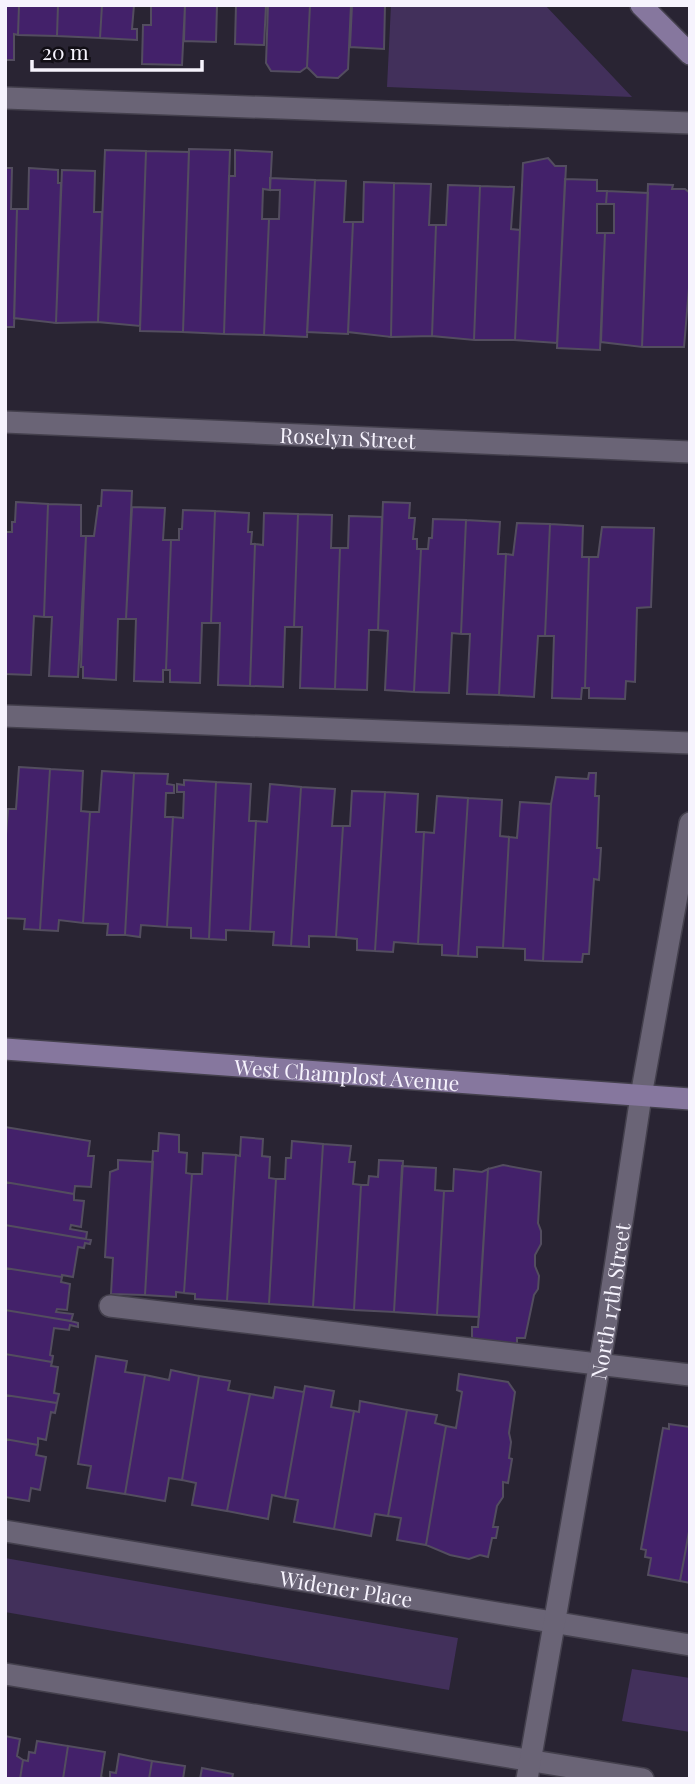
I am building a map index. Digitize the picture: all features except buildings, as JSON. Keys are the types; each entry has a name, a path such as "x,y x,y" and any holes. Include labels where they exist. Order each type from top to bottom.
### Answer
{"street":[{"path":"641,5 690,54"},
{"path":"5,98 690,123"},
{"name":"Roselyn Street","path":"5,422 690,452"},
{"path":"5,716 690,743"},
{"name":"North 17th Street","path":"529,1769 599,1364 641,1096 690,823"},
{"name":"West Champlost Avenue","path":"5,1049 690,1099"},
{"path":"110,1306 690,1375"},
{"name":"Widener Place","path":"5,1531 690,1645"},
{"path":"5,1674 529,1769 643,1779"}],"shaded area":[{"path":"391,5 545,5 632,97 387,87"},
{"path":"5,1558 458,1638 449,1690 5,1612"},
{"path":"632,1669 690,1678 690,1732 622,1721"}]}
